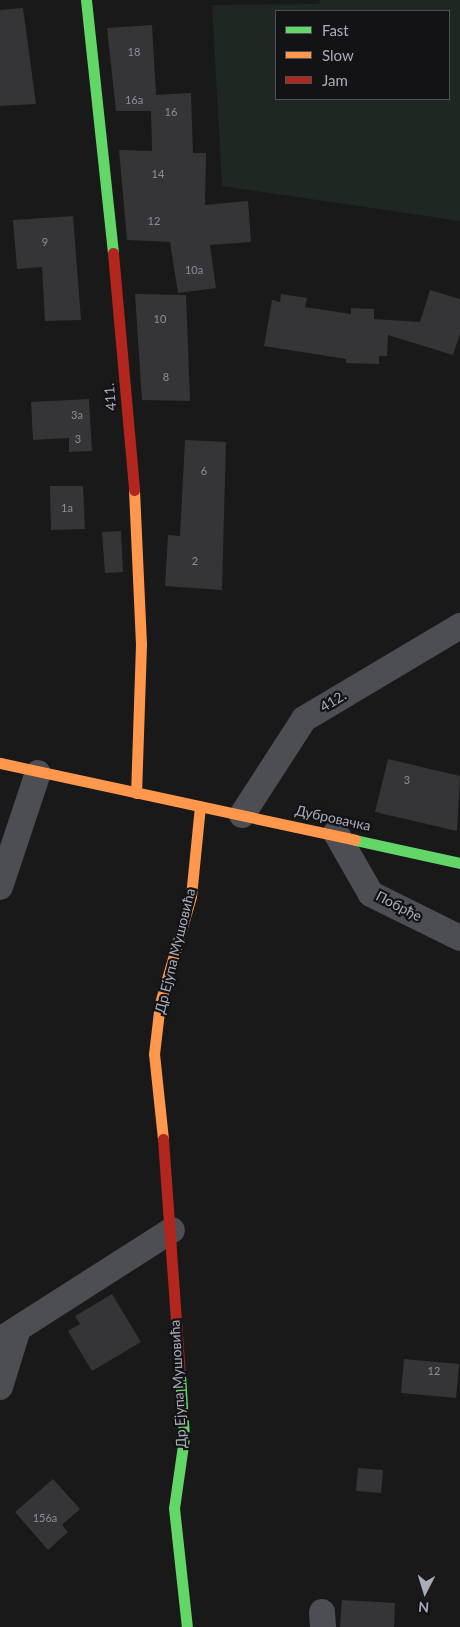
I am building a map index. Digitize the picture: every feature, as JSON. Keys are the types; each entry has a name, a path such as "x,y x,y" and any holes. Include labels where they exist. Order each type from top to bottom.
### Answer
{"street":[{"name":"411.","path":"86,0 97,73 136,515 141,644 136,793"},
{"name":"412.","path":"242,815 304,719 460,626"},
{"path":"0,763 200,806"},
{"path":"0,887 38,772"},
{"name":"Дубровачка","path":"200,806 336,833 460,863"},
{"name":"Др Ејупа Мушовића","path":"187,1627 174,1508 184,1438 172,1230 156,1078 156,1031 192,896 200,806"},
{"name":"Побрђе","path":"336,833 371,894 460,938"},
{"path":"0,1387 8,1336 172,1230"}],"shaded area":[{"path":"320,0 460,0 460,221 222,186 212,5 319,4"}],"building":[{"path":"23,8 36,104 0,106 0,10"},
{"path":"152,25 156,95 191,93 193,153 206,153 205,205 248,201 251,242 210,245 216,288 178,293 170,242 127,240 119,150 152,151 151,111 116,111 107,28"},
{"path":"73,216 81,320 45,321 42,267 17,269 13,220"},
{"path":"430,290 460,299 460,334 453,355 388,335 387,356 379,356 379,364 346,363 346,359 264,346 272,300 280,302 281,294 307,298 305,307 351,314 351,308 374,309 374,319 420,322"},
{"path":"135,294 186,295 190,401 142,400"},
{"path":"89,399 92,451 69,452 69,438 33,440 31,402"},
{"path":"185,440 226,442 222,590 165,586 168,535 180,536"},
{"path":"50,486 83,486 85,529 51,530"},
{"path":"121,531 123,572 105,573 102,532"},
{"path":"388,759 460,776 457,831 375,812"},
{"path":"112,1294 141,1342 92,1371 68,1331 80,1324 75,1316"},
{"path":"404,1359 459,1364 456,1398 401,1393"},
{"path":"358,1468 383,1470 381,1493 356,1491"},
{"path":"53,1479 80,1509 62,1525 68,1532 48,1550 15,1512"},
{"path":"342,1600 395,1603 394,1627 340,1627"}],"traffic: fast":[{"path":"86,0 113,253"},
{"path":"355,840 460,863"},
{"path":"180,1374 184,1438 174,1508 187,1627"}],"traffic: slow":[{"path":"134,490 141,644 136,793"},
{"path":"0,763 355,840"},
{"path":"163,1139 154,1054 160,1003 191,896 200,806"}],"traffic: jam":[{"path":"113,253 134,490"},
{"path":"163,1139 180,1374"}]}
